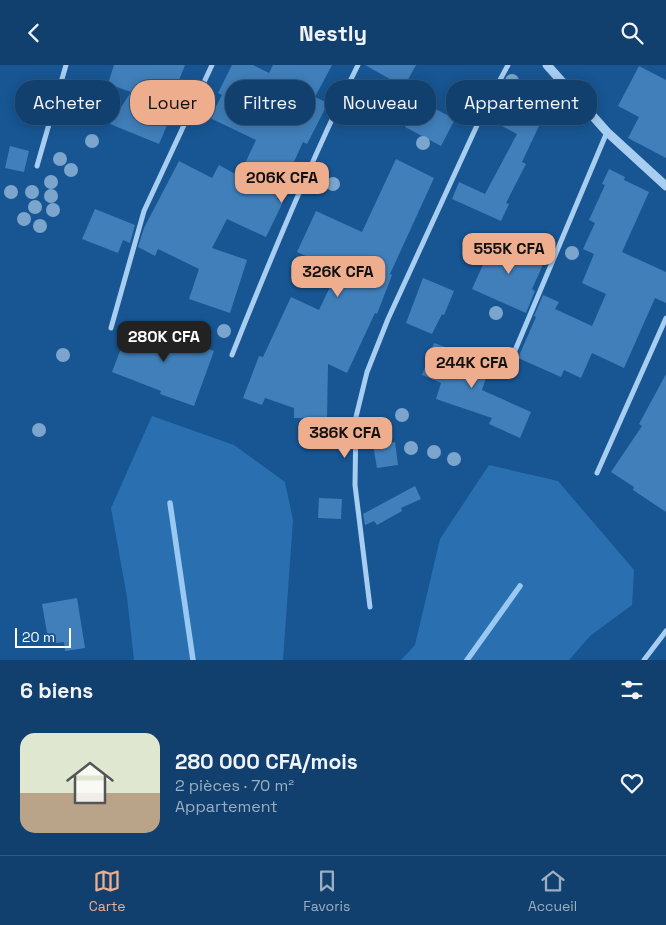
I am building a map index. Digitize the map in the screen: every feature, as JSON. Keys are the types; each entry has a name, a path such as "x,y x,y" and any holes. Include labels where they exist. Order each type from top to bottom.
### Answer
{"street":[{"path":"37,166 66,65"},
{"path":"111,328 144,211 212,65"},
{"path":"232,355 326,128 358,65"},
{"path":"370,607 355,485 356,417 367,372 396,301 485,109 508,65"},
{"path":"547,65 607,132 666,187"},
{"path":"511,360 607,132"},
{"path":"597,473 666,318"},
{"path":"644,660 666,631"}],"shaded area":[{"path":"152,416 234,445 285,482 293,520 283,660 134,660 127,597 111,508"},
{"path":"489,465 558,481 634,570 632,605 590,636 569,660 401,660 415,645 440,539"}],"building":[{"path":"114,65 185,65 179,80 130,80 130,92 120,88 120,80 109,80"},
{"path":"232,65 253,65 269,73 273,65 332,65 315,97 325,102 325,109 307,144 303,142 277,199 283,202 266,237 227,219 212,248 247,260 230,313 189,299 199,269 158,249 155,256 138,247 144,228 179,161 212,178 219,165 239,176 256,140 215,120 215,108 222,95 218,93"},
{"path":"365,65 416,65 408,80 392,80"},
{"path":"639,66 666,80 666,158 628,138 639,117 618,106"},
{"path":"130,94 130,125 167,125 159,144 112,125 120,125 120,109"},
{"path":"436,109 446,114 446,125 452,125 441,146 405,127 406,125 436,125"},
{"path":"500,125 539,126 522,162 526,164 506,203 509,204 501,221 452,199 459,182 485,194 517,134"},
{"path":"10,146 29,151 24,172 5,168"},
{"path":"396,159 434,178 390,274 392,275 377,314 375,313 347,373 328,364 327,419 294,418 294,408 265,398 262,405 243,398 259,356 263,357 291,297 319,310 330,287 340,291 346,275 297,252 316,211 362,232"},
{"path":"609,169 625,177 624,180 649,192 622,252 666,272 666,303 655,298 624,368 592,353 581,378 564,370 561,377 518,358 536,317 534,316 543,295 559,302 555,309 592,326 606,294 582,283 594,254 583,249 595,223 589,220 605,185 602,184"},
{"path":"95,209 135,225 130,243 123,240 118,253 82,239"},
{"path":"495,238 545,260 532,289 535,291 526,313 472,289"},
{"path":"423,278 454,291 444,315 442,314 432,334 406,323"},
{"path":"131,322 214,351 194,406 160,394 161,391 112,372"},
{"path":"434,343 491,363 482,390 531,412 520,438 489,424 492,418 436,399 441,383 422,375"},
{"path":"666,374 666,512 633,490 634,487 611,472 642,426 639,424"},
{"path":"395,442 398,465 377,468 373,445"},
{"path":"415,486 421,499 401,508 402,511 377,525 374,521 365,525 363,514"},
{"path":"319,498 342,499 341,519 318,518"},
{"path":"77,598 85,648 65,651 64,642 49,644 42,604"}],"waterway":[{"path":"170,503 193,660"},
{"path":"467,660 520,586"}]}
